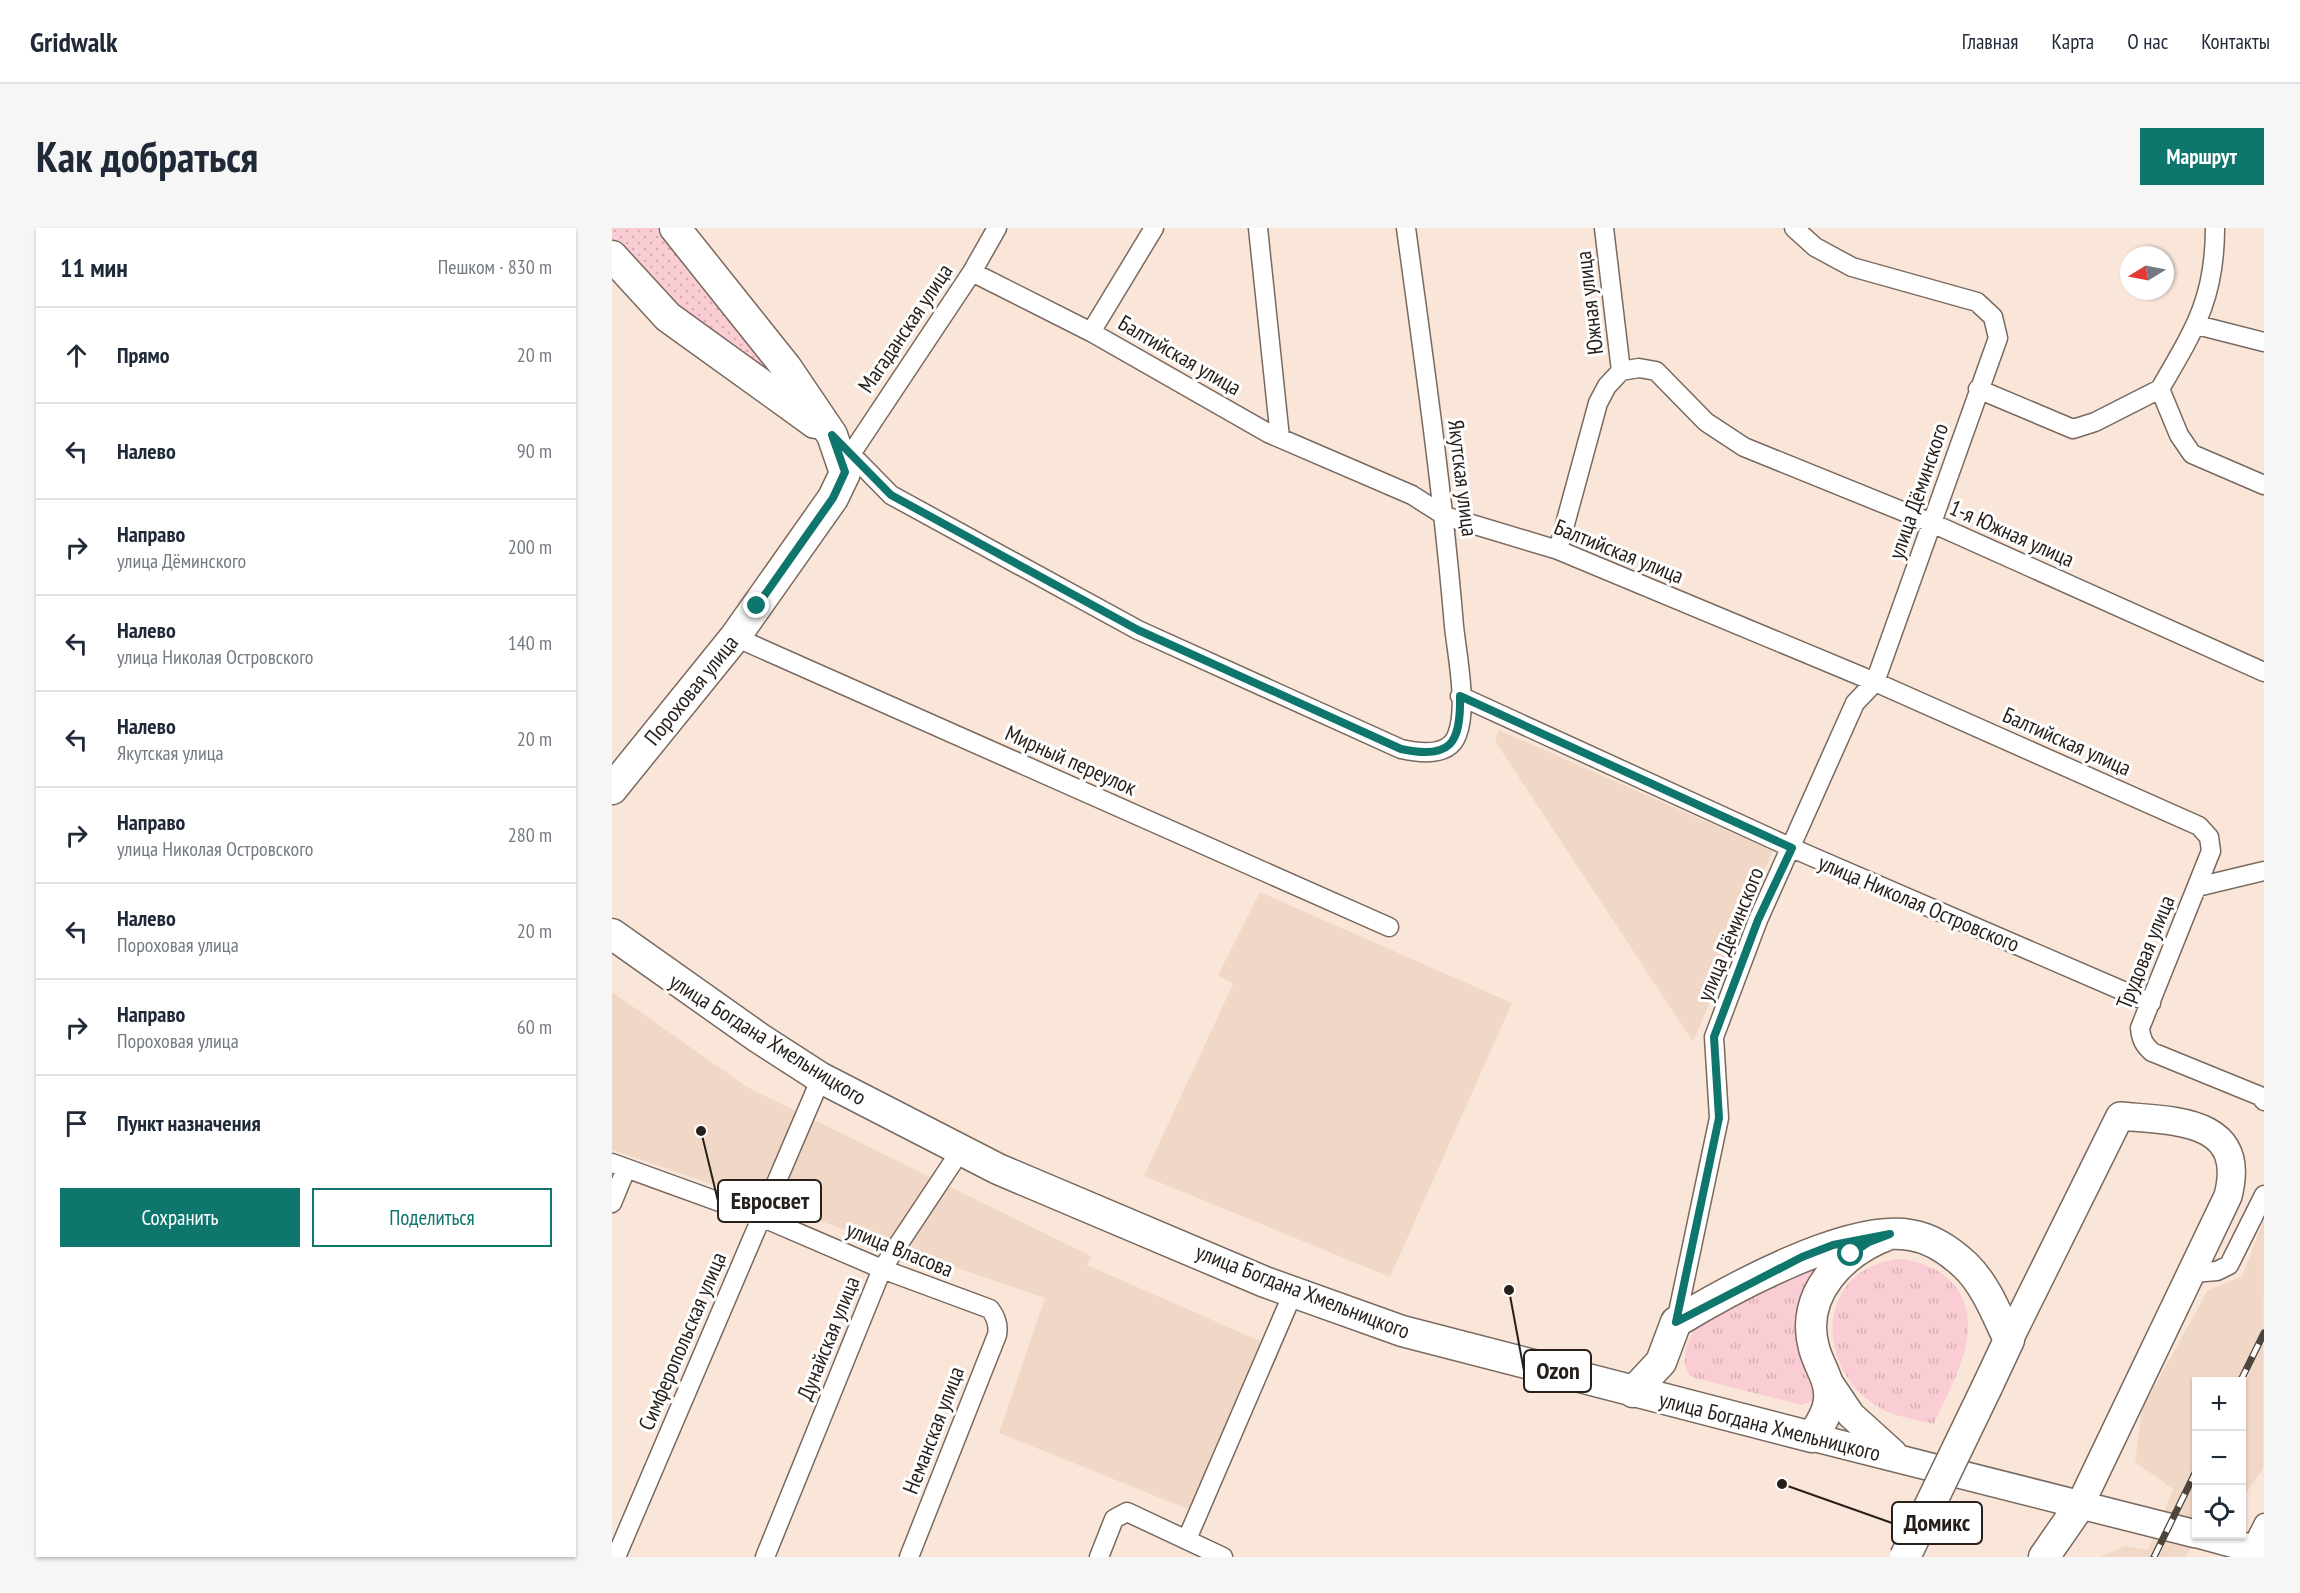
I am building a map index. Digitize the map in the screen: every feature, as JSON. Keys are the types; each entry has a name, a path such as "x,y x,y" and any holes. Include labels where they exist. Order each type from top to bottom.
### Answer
{"main road":[{"path":"675,228 786,367 842,445"},
{"path":"612,256 668,317 842,445"},
{"name":"Пороховая улица","path":"612,789 735,637 833,498 845,472 842,445"},
{"name":"улица Богдана Хмельницкого","path":"612,934 730,1018 821,1078 998,1169 1293,1293 1402,1330 1633,1392 2192,1533"},
{"path":"1905,1557 2120,1116 2172,1120 2206,1129 2219,1138 2227,1152 2232,1168 2228,1196 2193,1273 2080,1504 2044,1557"},
{"path":"1890,1234 1869,1242 1851,1254 1822,1286 1814,1306 1810,1326 1813,1346 1828,1381 1851,1415 1865,1431 1901,1460"},
{"path":"1633,1392 1661,1362 1676,1322 1802,1257 1833,1245 1890,1234 1909,1235 1928,1240 1945,1249 1966,1266 1983,1288 2009,1340"},
{"path":"1812,1437 1828,1407 1828,1381"},
{"name":"улица Богдана Хмельницкого","path":"2212,1539 2254,1553"}],"street":[{"name":"Магаданская улица","path":"842,445 972,272 997,228"},
{"path":"1091,332 1154,228"},
{"path":"1258,228 1280,438"},
{"name":"Якутская улица","path":"842,445 891,495 1138,630 1401,749 1417,753 1434,752 1448,747 1458,734 1460,696 1445,516 1406,228"},
{"name":"Южная улица","path":"1604,228 1621,371"},
{"name":"улица Дёминского","path":"1676,1322 1719,1118 1714,1037 1758,920 1855,703 1875,682 1934,524 1978,389 1998,338 1993,317 1977,302 1852,267 1815,247 1794,228"},
{"path":"1978,389 2073,429 2095,422 2160,389 2197,325 2213,276 2215,228"},
{"name":"Балтийская улица","path":"972,272 1091,332 1280,438 1412,495 1445,516 1558,550 1875,682 2199,826 2209,837 2211,851 2197,887"},
{"path":"2197,325 2264,342"},
{"name":"1-я Южная улица","path":"1621,371 1639,368 1656,371 1706,422 1744,447 1934,524 2264,672"},
{"path":"1558,550 1598,403 1607,386 1621,371"},
{"path":"2160,389 2179,435 2192,454 2264,485"},
{"name":"Мирный переулок","path":"735,637 1389,927"},
{"name":"улица Николая Островского","path":"1460,696 1792,848 2151,1003"},
{"path":"2197,887 2264,871"},
{"name":"Трудовая улица","path":"2197,887 2140,1028 2143,1042 2147,1048 2260,1096 2264,1101"},
{"name":"Симферопольская улица","path":"616,1557 821,1078"},
{"name":"Дунайская улица","path":"765,1557 882,1269 961,1150"},
{"path":"612,1203 619,1166"},
{"name":"улица Власова","path":"619,1166 761,1217 882,1269 990,1309 996,1321"},
{"path":"2193,1273 2217,1271 2229,1265 2264,1195"},
{"path":"1187,1539 1293,1293"},
{"name":"Неманская улица","path":"909,1557 997,1335 996,1321"},
{"path":"1099,1557 1114,1519 1122,1513 1133,1513 1223,1557"},
{"path":"2254,1553 2264,1523"}],"shaded area":[{"path":"1499,730 1773,851 1693,1042 1495,741"},
{"path":"1260,892 1512,1003 1390,1277 1144,1176 1233,984 1218,975"},
{"path":"612,992 747,1087 1091,1256 1087,1265 1267,1344 1190,1510 999,1433 1045,1298 612,1150"},
{"path":"2264,1220 2263,1469 2246,1493 2246,1377 2192,1377 2192,1539 2196,1539 2186,1557 2100,1557 2125,1546 2148,1550 2173,1489 2135,1462 2142,1409 2208,1290 2242,1276"}],"green space":[{"path":"612,228 664,228 770,368 767,373 676,310 612,239"},
{"path":"1825,1258 1816,1399 1802,1405 1691,1377 1685,1363 1686,1348 1700,1321"},
{"path":"1902,1259 1931,1267 1949,1279 1964,1302 1968,1319 1963,1354 1934,1424 1897,1415 1877,1406 1856,1388 1842,1367 1834,1343 1833,1320 1840,1298 1853,1279 1874,1265"}],"railway":[{"path":"2242,1377 2264,1333"},
{"path":"2154,1557 2192,1479"}],"place":[{"name":"Евросвет","path":"701,1131"},
{"name":"Ozon","path":"1509,1290"},
{"name":"Домикс","path":"1782,1484"}],"route":[{"path":"757,606 833,498 845,472 832,435 891,495 1138,630 1401,749 1417,753 1434,752 1448,747 1458,734 1460,696 1792,848 1758,920 1714,1037 1713,1056 1719,1118 1676,1322 1700,1307 1802,1257 1833,1245 1890,1234 1869,1242 1851,1254"}]}
